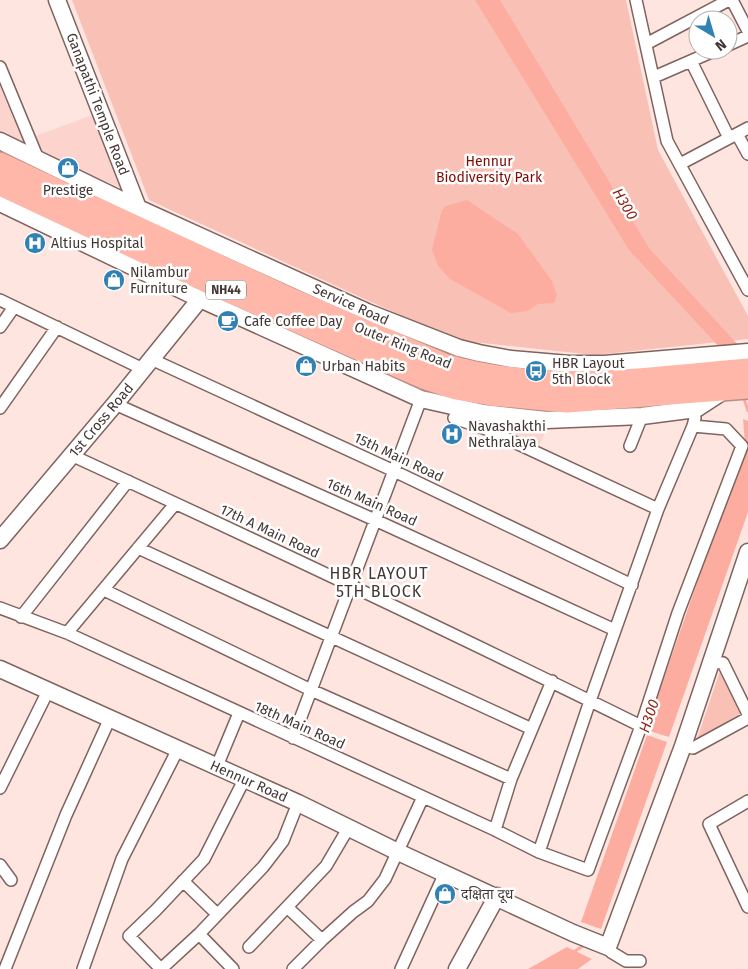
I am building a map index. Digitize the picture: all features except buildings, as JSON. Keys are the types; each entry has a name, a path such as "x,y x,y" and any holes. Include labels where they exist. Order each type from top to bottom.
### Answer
{"highway":[{"name":"Outer Ring Road","path":"0,163 292,299 444,364 469,371 534,381 605,382 710,372 740,357"},
{"name":"Outer Ring Road","path":"0,185 198,278 423,378 456,388 491,394 567,402 722,392 748,388"}],"street":[{"name":"Ganapathi Temple Road","path":"57,0 138,208"},
{"path":"636,0 667,141 748,290"},
{"path":"646,44 730,0 748,31"},
{"path":"654,77 691,60 733,136 748,154"},
{"path":"0,67 38,159"},
{"path":"680,164 748,128"},
{"name":"Service Road","path":"0,141 138,208 367,312 479,354 533,362 569,364 740,357"},
{"path":"0,203 200,299 421,399 485,421 658,509"},
{"name":"1st Cross Road","path":"0,540 115,404 200,299"},
{"name":"15th Main Road","path":"0,300 57,327 394,470 632,585"},
{"path":"0,327 14,307"},
{"path":"0,408 57,327"},
{"path":"454,418 485,421 642,416 696,409 722,392"},
{"path":"293,738 421,399"},
{"name":"16th Main Road","path":"115,404 376,520 615,630"},
{"path":"539,852 658,509 693,426 696,409"},
{"path":"630,446 642,416"},
{"path":"641,726 678,613 742,446 726,429 693,426"},
{"name":"17th A Main Road","path":"71,455 351,585 552,681 641,726"},
{"path":"21,617 128,481"},
{"path":"67,633 175,504"},
{"path":"138,548 532,729"},
{"path":"640,961 626,961 605,948 608,947 683,746 748,555"},
{"path":"104,590 311,690 511,779"},
{"name":"18th Main Road","path":"0,608 67,633 539,852 588,870 641,726"},
{"path":"711,662 723,663 748,714"},
{"name":"Hennur Road","path":"0,669 298,803 398,852 605,948"},
{"path":"495,830 511,779 552,681"},
{"path":"0,788 48,691"},
{"path":"217,766 239,714"},
{"path":"5,969 66,815 110,718"},
{"path":"683,746 693,748 748,718"},
{"path":"83,969 122,859 178,749"},
{"path":"244,780 204,859 129,936 161,969 199,934 263,867 283,842 298,803"},
{"path":"293,969 322,940 368,901 385,878 423,797"},
{"path":"748,802 709,824 748,907"},
{"path":"249,947 326,866 349,827"},
{"path":"1,869 11,880"},
{"path":"400,969 445,873"},
{"path":"184,881 217,914"},
{"path":"457,969 496,896"},
{"path":"287,908 322,940"},
{"path":"199,934 233,969"}],"shaded area":[{"path":"475,0 500,0 649,248 740,347 722,350 629,250"},
{"path":"12,77 35,136 93,115 121,188 0,135 0,82"},
{"path":"467,200 518,234 552,281 557,296 554,303 538,304 528,311 511,313 450,279 438,266 432,250 442,210 446,206"},
{"path":"743,419 748,421 748,512 669,737 646,730 745,444"},
{"path":"489,422 549,424 539,446"},
{"path":"647,735 667,742 601,929 581,922"},
{"path":"567,947 592,959 578,969 528,969"}],"green space":[{"name":"Hennur Biodiversity Park","path":"72,0 626,0 658,150 748,316 748,339 594,355 454,340 149,200"},
{"path":"720,671 741,713 697,739"}],"waterway":[{"name":"H300","path":"743,395 748,411"},
{"name":"H300","path":"572,953 586,944"}],"place":[{"name":"Prestige","path":"68,168"},
{"name":"Altius Hospital","path":"35,243"},
{"name":"Nilambur Furniture","path":"114,280"},
{"name":"Cafe Coffee Day","path":"228,321"},
{"name":"Urban Habits","path":"306,366"},
{"name":"HBR Layout 5th Block","path":"536,371"},
{"name":"Navashakthi Nethralaya","path":"452,434"},
{"name":"दक्षिता दूध","path":"445,894"}],"district":[{"name":"HBR LAYOUT 5TH BLOCK","path":"379,582"}]}
